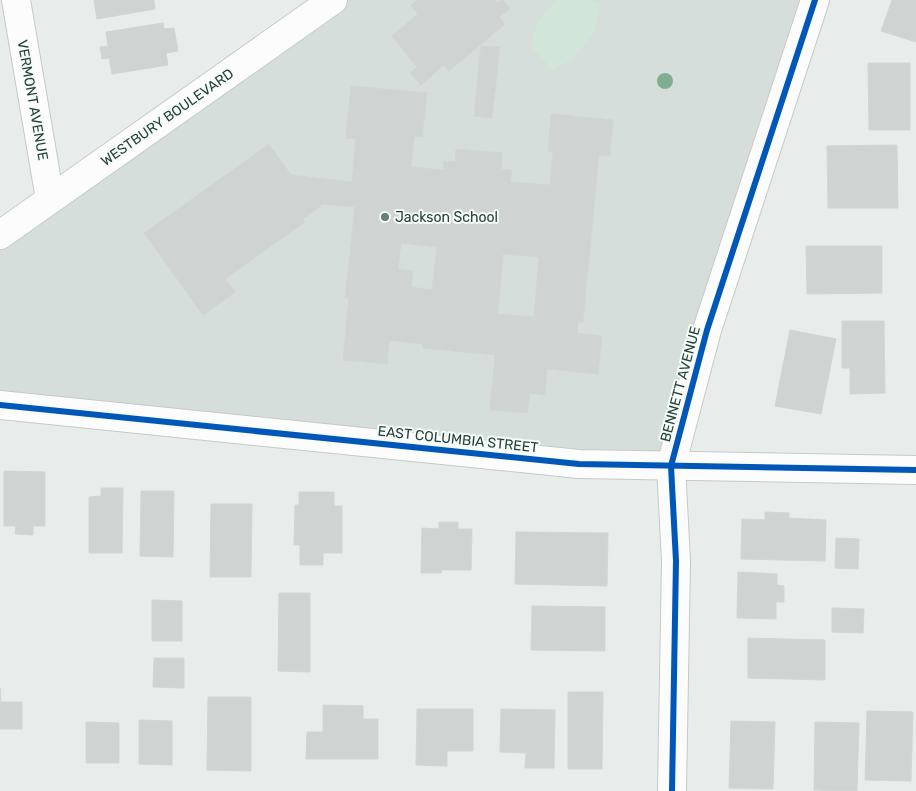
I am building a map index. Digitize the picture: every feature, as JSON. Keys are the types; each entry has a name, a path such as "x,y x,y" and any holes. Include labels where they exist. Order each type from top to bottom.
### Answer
{"street":[{"name":"VERMONT AVENUE","path":"16,0 50,200"},
{"name":"WESTBURY BOULEVARD","path":"0,235 333,0"},
{"name":"BENNETT AVENUE","path":"672,791 676,561 671,466 707,330 815,0"},
{"name":"EAST COLUMBIA STREET","path":"0,405 579,464 916,470"}],"shaded area":[{"name":"Jackson School","path":"333,0 815,0 671,466 0,405 0,235"}],"green space":[{"path":"557,0 590,0 601,4 594,31 574,58 553,70 531,47 538,21"}],"building":[{"path":"94,0 154,0 155,9 97,19"},
{"path":"417,0 495,0 498,3 503,0 510,9 499,17 505,24 449,71 444,65 421,85 410,73 417,67 392,36 418,14 410,6"},
{"path":"892,0 916,0 916,42 881,31"},
{"path":"163,23 164,29 174,28 178,51 166,53 168,65 112,74 109,58 102,59 100,47 108,46 106,32"},
{"path":"481,46 500,47 492,118 474,116"},
{"path":"868,63 910,63 910,130 869,130"},
{"path":"351,86 427,93 422,137 414,136 411,167 443,170 444,161 455,162 456,149 502,153 501,169 512,170 510,182 550,185 553,152 548,151 551,114 613,120 610,156 599,155 583,322 578,322 577,333 602,336 598,374 547,369 545,395 530,393 527,413 490,410 495,355 422,348 423,344 389,340 387,364 343,360 349,298 345,298 355,207 323,204 303,219 305,222 225,279 235,292 203,315 144,233 269,144 291,175 352,182 356,139 346,138","holes":["401,243 437,247 432,290 411,287 413,271 398,269","503,254 539,257 534,317 498,314"]},
{"path":"897,145 898,208 828,208 827,146"},
{"path":"806,246 882,246 882,293 807,294"},
{"path":"842,321 884,321 885,393 850,394 850,368 842,368"},
{"path":"790,330 836,339 821,414 775,406"},
{"path":"4,471 45,472 45,526 33,526 33,535 15,534 16,526 4,526"},
{"path":"101,488 123,488 122,553 89,553 89,497 101,496"},
{"path":"141,491 174,491 173,557 140,556"},
{"path":"299,492 334,492 334,506 342,506 342,553 323,553 323,565 300,565 300,545 294,545 295,505 299,505"},
{"path":"211,504 252,504 251,577 210,577"},
{"path":"765,512 789,513 789,518 826,520 825,561 741,559 742,519 765,520"},
{"path":"439,522 458,522 458,529 472,529 471,570 442,570 441,573 421,573 422,528 439,529"},
{"path":"516,532 608,533 607,586 515,584"},
{"path":"836,538 859,539 858,569 835,568"},
{"path":"738,572 777,574 777,585 784,586 784,602 776,602 776,619 737,618"},
{"path":"279,593 310,593 310,672 278,671"},
{"path":"152,600 182,601 182,641 152,641"},
{"path":"532,606 605,607 605,651 531,650"},
{"path":"832,608 864,609 863,633 832,632"},
{"path":"748,638 825,640 825,680 748,678"},
{"path":"154,658 184,658 184,688 153,687"},
{"path":"0,688 1,702 22,702 22,729 0,729"},
{"path":"568,692 603,692 602,769 568,769"},
{"path":"208,697 251,697 251,771 207,770"},
{"path":"323,705 363,706 363,719 378,719 378,759 306,759 307,732 323,732"},
{"path":"417,709 473,709 473,751 447,751 447,766 416,765"},
{"path":"501,709 555,710 554,768 525,768 526,753 500,752"},
{"path":"867,711 913,712 911,781 865,780"},
{"path":"139,720 172,721 172,765 139,764"},
{"path":"731,721 775,722 773,789 729,788"},
{"path":"86,722 119,723 119,763 86,763"},
{"path":"815,722 859,723 857,791 814,790"}],"cycle path":[{"path":"672,791 676,561 671,466 707,330 815,0"},
{"path":"0,405 579,464 916,470"}],"place":[{"name":"Jackson School","path":"385,217"}]}
